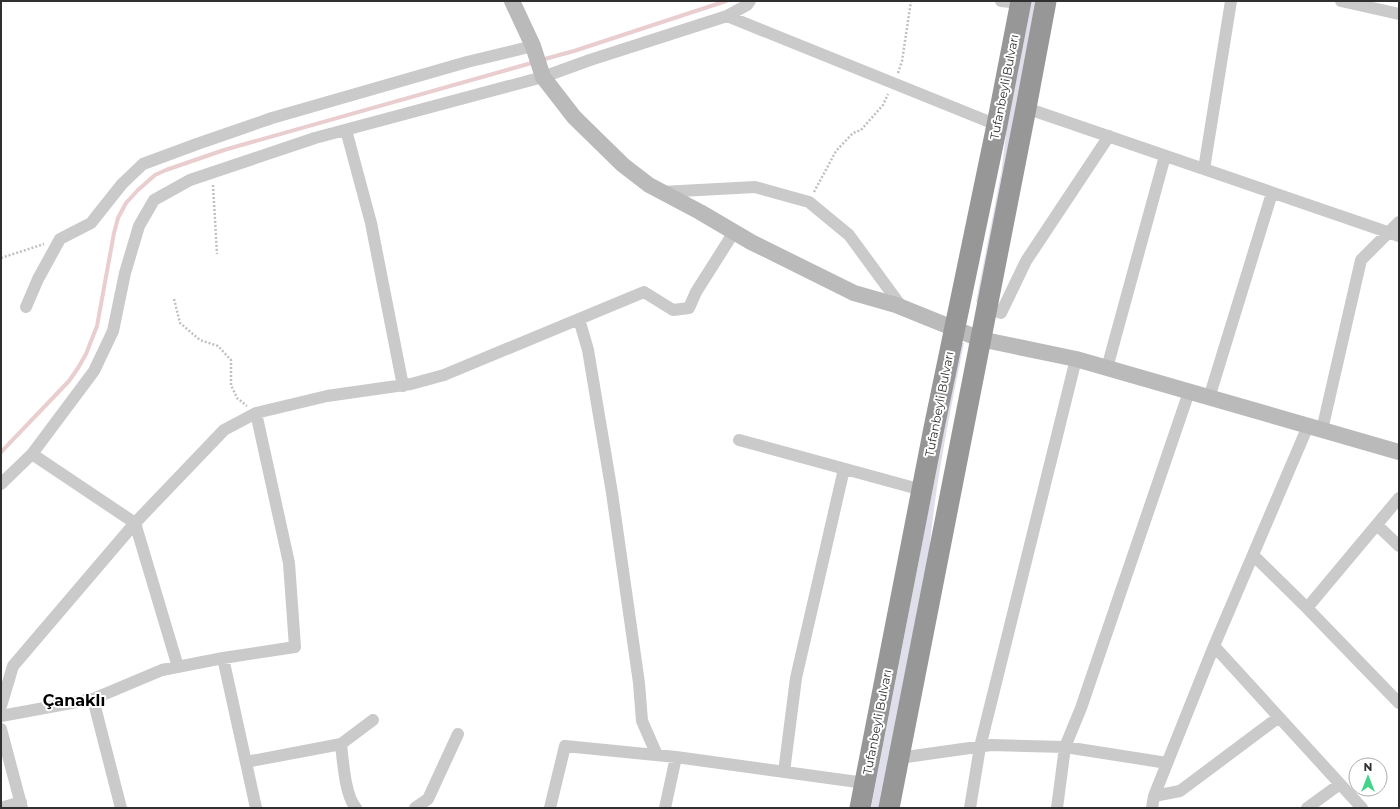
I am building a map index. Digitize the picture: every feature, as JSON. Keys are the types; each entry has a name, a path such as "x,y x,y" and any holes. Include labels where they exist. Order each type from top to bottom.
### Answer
{"highway":[{"path":"889,808 1046,1"},
{"name":"Tufanbeyli Bulvarı","path":"860,808 922,490 997,125 1014,2"}],"street":[{"path":"512,1 533,46 542,74 574,117 623,165 649,185 734,232 854,293 901,306 980,339 1076,359 1399,452"},
{"path":"1,484 32,454 94,371 113,331 125,273 139,226 154,200 190,180 212,172 315,138 590,60 727,16 747,5 750,1"},
{"path":"1204,169 1231,1"},
{"path":"1341,1 1399,14"},
{"path":"727,16 894,82 997,125"},
{"path":"26,307 38,279 60,239 91,224 122,184 143,164 272,118 467,62 533,46"},
{"path":"1026,108 1395,234"},
{"path":"346,130 371,223 403,386"},
{"path":"986,307 1001,313 1026,261 1109,136"},
{"path":"1107,368 1166,156"},
{"path":"662,192 755,186 809,202 849,235 901,306"},
{"path":"1209,398 1272,193"},
{"path":"1153,802 1214,646 1253,555 1315,428 1361,260 1395,234 1399,222"},
{"path":"1,706 13,666 136,523 224,430 256,414 327,396 403,386 444,375 644,292 673,310 689,308 696,292 734,232"},
{"path":"579,319 588,350 612,494 639,684 642,721 656,755"},
{"path":"970,808 980,747 1076,359"},
{"path":"1057,808 1065,748 1081,708 1189,392"},
{"path":"1,716 93,699 162,670 295,646 290,563 256,414"},
{"path":"739,440 922,490"},
{"path":"32,454 136,523 178,667"},
{"path":"784,772 796,678 844,469"},
{"path":"1307,608 1399,498"},
{"path":"1377,524 1399,546"},
{"path":"1253,555 1307,608 1399,703"},
{"path":"1214,646 1362,808"},
{"path":"223,658 256,808"},
{"path":"93,699 121,808"},
{"path":"1153,802 1180,791 1279,717"},
{"path":"246,762 341,744 373,720"},
{"path":"1,729 22,805 1,808"},
{"path":"415,808 428,798 458,734"},
{"path":"341,744 346,784 352,804 356,808"},
{"path":"899,758 991,745 1065,748 1167,763"},
{"path":"550,808 565,746 676,757 865,783"},
{"path":"665,808 676,757"},
{"path":"1307,808 1340,784"}],"path":[{"path":"809,202 836,151 853,133 861,130 883,105 902,61 912,1"},
{"path":"212,172 217,254"},
{"path":"1,258 60,239"},
{"path":"174,299 180,323 200,340 218,346 231,360 231,385 237,398 256,414"}],"shaded area":[{"path":"1030,1 1037,1 978,303 976,302 1001,174 1009,111"},
{"path":"961,343 964,343 939,475 929,555 880,808 871,808"}],"waterway":[{"path":"541,60 574,51 726,1"},
{"path":"1,452 69,381 86,354 97,326 118,218 126,203 155,175 224,150 535,62"}],"district":[{"name":"Çanaklı","path":"74,700"}]}
